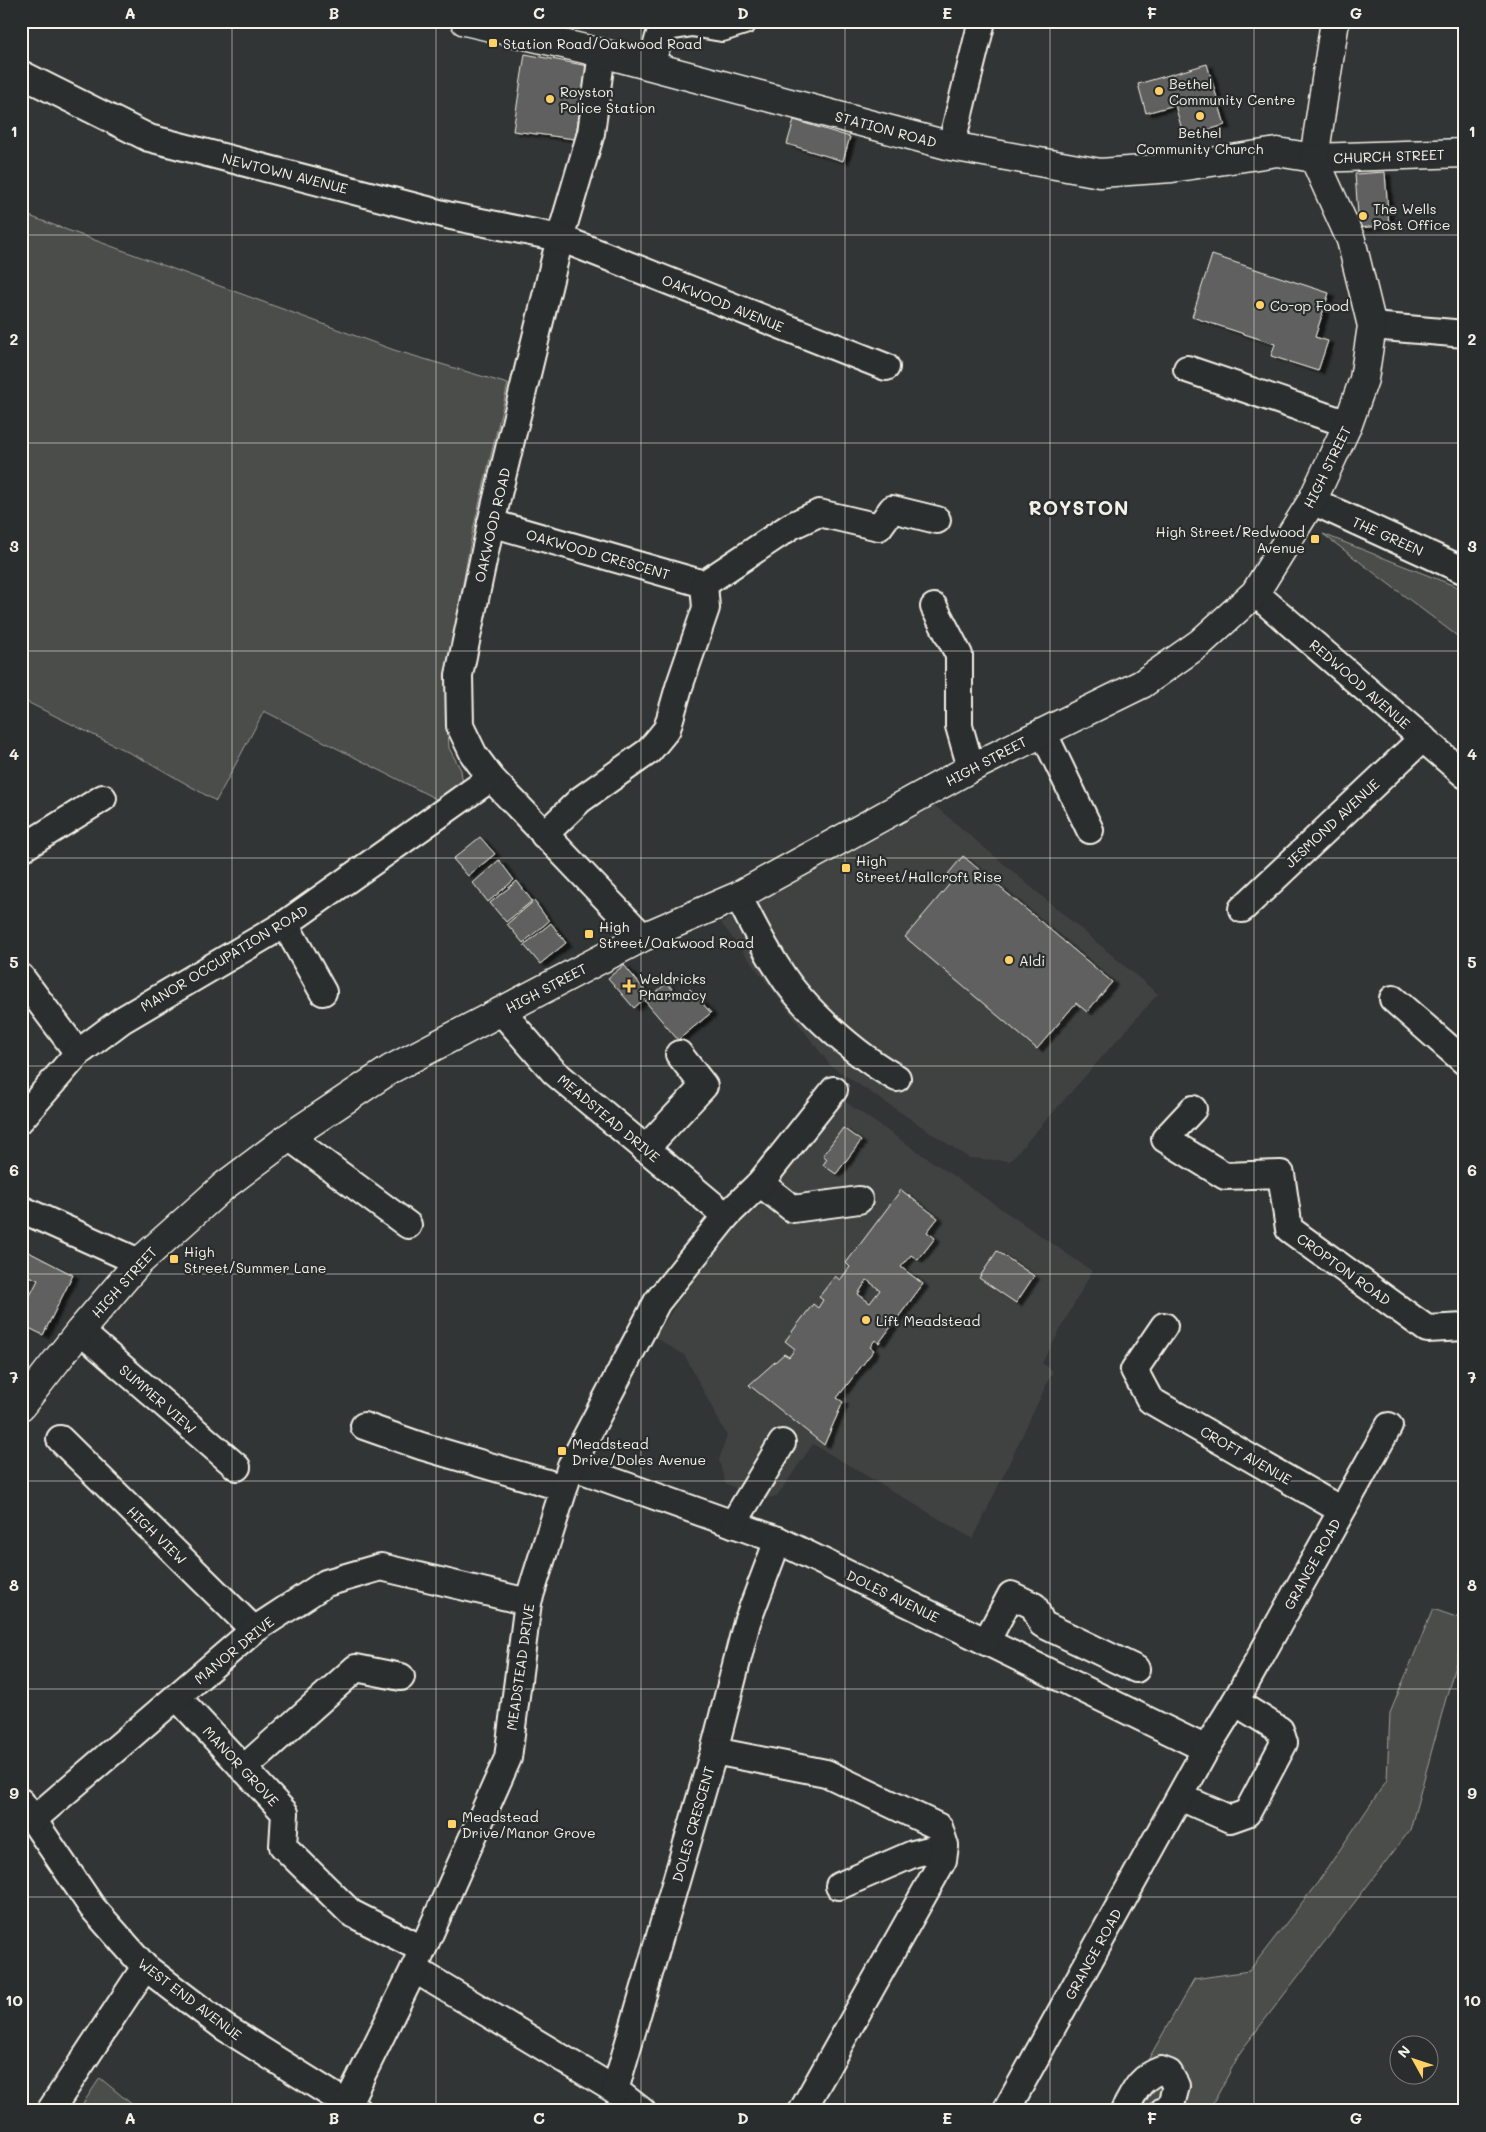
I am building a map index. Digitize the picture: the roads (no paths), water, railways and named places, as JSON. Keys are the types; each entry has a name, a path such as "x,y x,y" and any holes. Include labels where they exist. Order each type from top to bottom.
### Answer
{"main road":[{"name":"STATION ROAD","path":"465,21 602,53 951,146 1100,173 1172,168 1277,152 1314,158"},
{"path":"1314,158 1335,21"},
{"name":"CHURCH STREET","path":"1314,158 1465,153"},
{"name":"HIGH STREET","path":"21,1406 80,1331 139,1262 224,1186 289,1137 391,1069 642,937 738,896 971,768 1142,684 1200,643 1255,593 1312,501 1348,424 1364,379 1372,326 1351,240 1314,158"}],"street":[{"path":"651,66 659,36 669,24 692,24 722,28 744,21"},
{"path":"951,146 982,21"},
{"name":"OAKWOOD ROAD","path":"602,53 591,134 560,238 491,523 459,675 460,726 474,755 491,778 642,937"},
{"name":"NEWTOWN AVENUE","path":"21,74 149,138 451,216 560,238"},
{"name":"OAKWOOD AVENUE","path":"560,238 886,367"},
{"path":"1372,326 1465,334"},
{"path":"1187,369 1348,424"},
{"name":"THE GREEN","path":"1312,501 1465,571"},
{"path":"544,835 580,800 649,751 667,729 706,608 704,584 791,526 819,513 879,528 892,509 937,520"},
{"name":"OAKWOOD CRESCENT","path":"491,523 704,584"},
{"name":"REDWOOD AVENUE","path":"1255,593 1465,775"},
{"path":"934,607 959,656 959,726 971,768"},
{"path":"1043,732 1090,830"},
{"name":"JESMOND AVENUE","path":"1242,908 1423,738"},
{"name":"MANOR OCCUPATION ROAD","path":"21,1119 78,1054 122,1020 285,924 491,778"},
{"path":"21,849 104,798"},
{"path":"738,896 780,972 812,1011 874,1066 897,1078"},
{"path":"285,924 324,992"},
{"path":"21,977 78,1054"},
{"path":"1394,999 1465,1062"},
{"name":"MEADSTEAD DRIVE","path":"501,1011 554,1072 726,1216"},
{"path":"645,1149 704,1086 679,1054"},
{"name":"MEADSTEAD DRIVE","path":"352,2108 508,1758 528,1602 568,1477 657,1302 726,1216 760,1183 834,1090"},
{"name":"CROPTON ROAD","path":"1193,1109 1165,1139 1225,1176 1281,1174 1288,1230 1427,1330 1465,1327"},
{"path":"289,1137 408,1225"},
{"path":"760,1183 794,1208 859,1200"},
{"path":"21,1209 139,1262"},
{"name":"CROFT AVENUE","path":"1164,1326 1134,1370 1150,1400 1341,1510"},
{"name":"SUMMER VIEW","path":"80,1331 237,1467"},
{"name":"DOLES AVENUE","path":"364,1426 420,1446 568,1477 733,1524 778,1540 1206,1749"},
{"name":"GRANGE ROAD","path":"1006,2111 1206,1749 1235,1702 1389,1426"},
{"name":"HIGH VIEW","path":"60,1439 254,1630"},
{"path":"733,1524 782,1443"},
{"path":"714,1752 747,1622 778,1540"},
{"name":"MANOR DRIVE","path":"27,1811 177,1697 254,1630 326,1583 381,1567 528,1602"},
{"path":"986,1642 1011,1595 1034,1606 1042,1624 1136,1669"},
{"path":"243,1769 356,1668 401,1677"},
{"name":"MANOR GROVE","path":"177,1697 285,1813 283,1846 351,1913 615,2090 642,2111"},
{"path":"1180,1797 1230,1818 1247,1813 1284,1743 1280,1730 1235,1702"},
{"name":"DOLES CRESCENT","path":"615,2090 714,1752 826,1773 938,1827 945,1846"},
{"name":"WEST END AVENUE","path":"27,1811 92,1907 145,1968 224,2027 352,2108"},
{"path":"802,2111 943,1860 945,1846 913,1854 839,1886"},
{"path":"50,2111 145,1968"},
{"path":"1124,2111 1140,2082 1152,2073 1161,2070 1169,2073 1176,2086 1171,2104 1163,2111"}],"place":[{"name":"Station Road/Oakwood Road","path":"493,43"},
{"name":"Bethel Community Centre","path":"1159,91"},
{"name":"Royston Police Station","path":"550,99"},
{"name":"Bethel Community Church","path":"1200,116"},
{"name":"The Wells Post Office","path":"1363,216"},
{"name":"Co-op Food","path":"1260,305"},
{"name":"High Street/Redwood Avenue","path":"1315,539"},
{"name":"High Street/Hallcroft Rise","path":"846,868"},
{"name":"High Street/Oakwood Road","path":"589,934"},
{"name":"Aldi","path":"1009,960"},
{"name":"Weldricks Pharmacy","path":"629,986"},
{"name":"High Street/Summer Lane","path":"174,1259"},
{"name":"Lift Meadstead","path":"866,1320"},
{"name":"Meadstead Drive/Doles Avenue","path":"562,1451"},
{"name":"Meadstead Drive/Manor Grove","path":"452,1824"}],"district":[{"name":"ROYSTON","path":"1079,507"}]}
